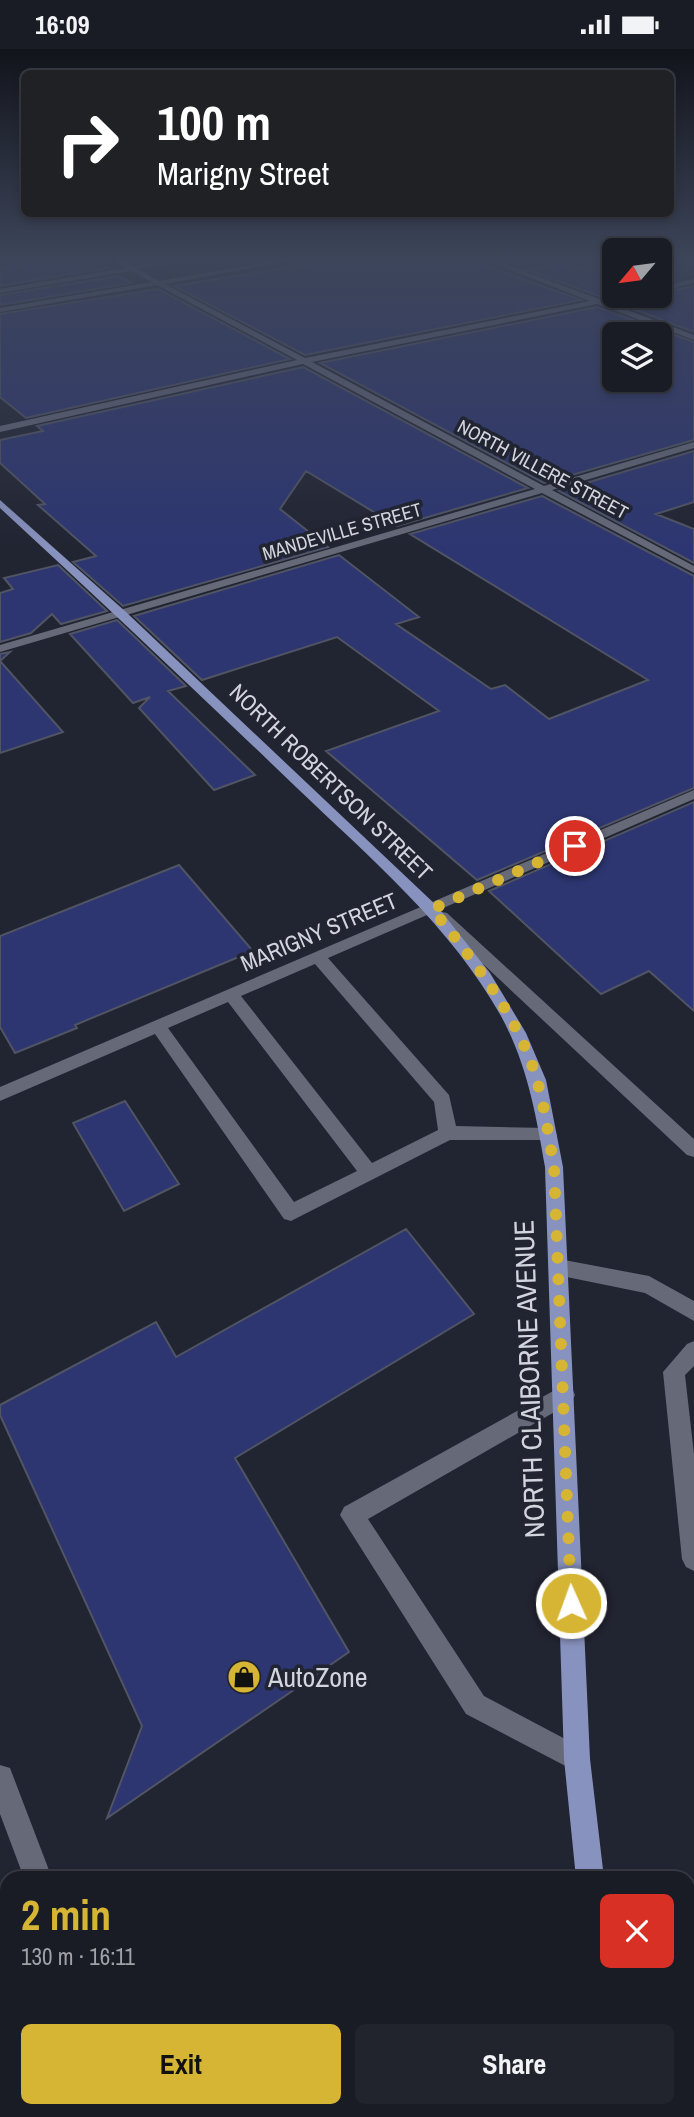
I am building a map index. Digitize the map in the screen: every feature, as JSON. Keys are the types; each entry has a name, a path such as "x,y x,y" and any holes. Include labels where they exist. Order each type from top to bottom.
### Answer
{"main road":[{"name":"NORTH ROBERTSON STREET","path":"0,503 122,614 432,909"},
{"name":"NORTH CLAIBORNE AVENUE","path":"432,909 470,956 527,1052 544,1105 554,1167 577,1759 589,1871"}],"street":[{"name":"NORTH VILLERE STREET","path":"296,357 694,570"},
{"path":"0,429 326,357"},
{"name":"MANDEVILLE STREET","path":"0,649 694,445"},
{"name":"MARIGNY STREET","path":"0,1094 694,794"},
{"name":"NORTH ROBERTSON STREET","path":"432,909 694,1150"},
{"path":"318,957 443,1100 449,1133"},
{"path":"231,995 369,1173"},
{"path":"158,1026 290,1213 449,1133 548,1135"},
{"path":"559,1268 649,1285 694,1312"},
{"path":"694,1351 674,1372 694,1559"},
{"path":"564,1395 352,1515 475,1705 577,1759"},
{"path":"0,1779 35,1871"}],"building":[{"path":"0,357 285,357 290,359 26,418 0,397"},
{"path":"352,357 602,357 602,392 672,392 672,357 694,357 694,440 544,483 320,363"},
{"path":"303,367 528,488 397,526 306,471 280,509 328,547 123,606 73,562 96,556 38,505 45,504 0,463 0,440 43,431 37,426"},
{"path":"694,451 694,502 656,514 694,529 694,563 559,491"},
{"path":"542,496 694,576 694,788 477,880 326,751 439,711 337,637 202,680 134,616 339,555 419,617 396,624 491,689 505,685 549,719 648,680 410,534"},
{"path":"58,565 107,611 61,624 52,614 31,633 0,642 0,593 13,589 4,578"},
{"path":"117,620 186,686 168,691 255,775 214,790 139,708 150,697 133,703 70,634"},
{"path":"10,652 0,661 0,654"},
{"path":"0,661 63,732 0,753"},
{"path":"694,802 694,1011 649,971 601,994 489,891"},
{"path":"179,865 253,951 75,1025 77,1028 15,1053 0,1027 0,936"},
{"path":"125,1101 179,1184 124,1211 73,1123"},
{"path":"406,1229 474,1314 235,1458 349,1652 107,1818 142,1726 0,1415 0,1405 156,1322 176,1357"}],"place":[{"name":"AutoZone","path":"244,1677"}],"route":[{"path":"571,1603 554,1167 544,1105 527,1052 502,1006 470,956 432,909 575,846"}]}
